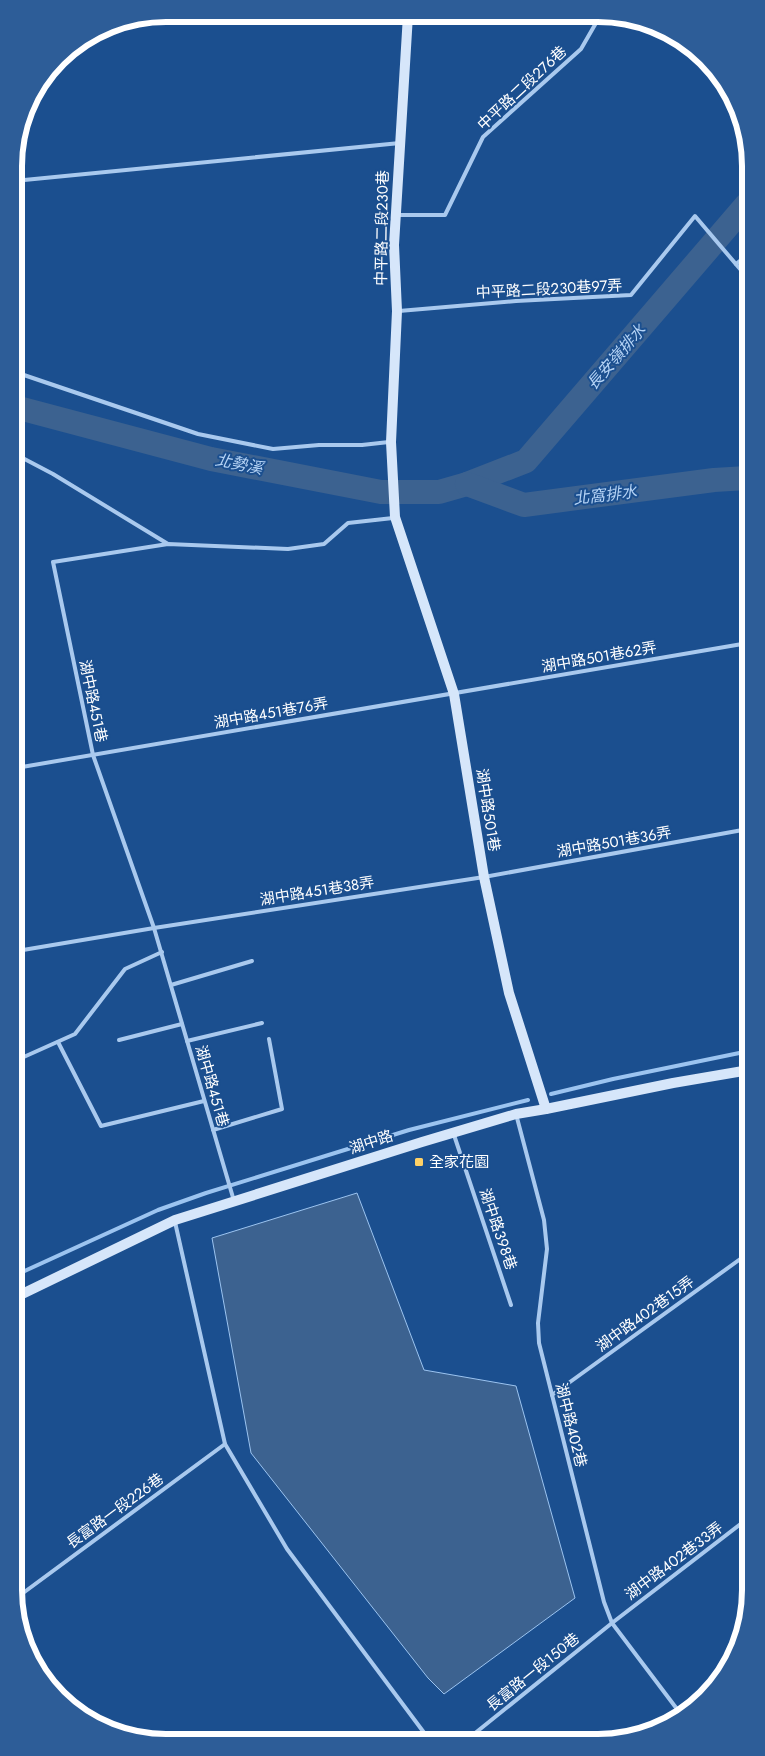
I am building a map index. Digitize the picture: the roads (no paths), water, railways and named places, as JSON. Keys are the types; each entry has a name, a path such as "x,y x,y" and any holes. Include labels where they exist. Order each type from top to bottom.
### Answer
{"street":[{"name":"中平路二段230巷","path":"395,517 391,442 397,311 394,245 408,22"},
{"name":"湖中路501巷","path":"395,517 454,694 484,878 509,993 546,1110"},
{"name":"湖中路","path":"22,1294 175,1220 453,1132 516,1114 546,1110 672,1083 742,1071"}],"lane":[{"name":"中平路二段276巷","path":"396,215 444,215 483,137 581,49 597,22"},
{"path":"23,181 400,143"},
{"name":"中平路二段230巷97弄","path":"397,311 516,301 631,295 696,216 736,264"},
{"path":"742,259 736,264 742,271"},
{"path":"23,375 198,434 273,449 391,442"},
{"path":"23,458 53,474 168,544"},
{"name":"湖中路451巷","path":"234,1202 162,952 93,755 53,562 168,544 288,549 324,544 348,523 395,517"},
{"name":"湖中路501巷62弄","path":"454,694 742,645"},
{"name":"湖中路451巷76弄","path":"23,767 454,694"},
{"name":"湖中路501巷36弄","path":"484,878 742,830"},
{"name":"湖中路451巷38弄","path":"22,950 154,928 484,878"},
{"path":"22,1058 75,1034 125,969 162,952"},
{"path":"171,985 252,961"},
{"path":"119,1040 182,1024"},
{"path":"187,1041 262,1024"},
{"path":"213,1130 282,1109 269,1039"},
{"path":"58,1042 101,1126 204,1101"},
{"name":"湖中路402巷","path":"516,1114 544,1220 547,1249 538,1323 539,1343 604,1602 612,1623 678,1710"},
{"name":"湖中路398巷","path":"453,1132 511,1305"},
{"path":"175,1220 225,1444 287,1549 425,1734"},
{"name":"湖中路402巷15弄","path":"552,1395 742,1258"},
{"name":"長富路一段226巷","path":"22,1593 225,1444"},
{"name":"湖中路402巷33弄","path":"612,1623 742,1523"},
{"name":"長富路一段150巷","path":"475,1734 612,1623"}],"water":[{"path":"357,1193 424,1370 516,1386 575,1598 444,1694 428,1678 251,1453 212,1238"}],"waterway":[{"name":"北勢溪","path":"23,409 211,459 381,492 439,492 467,484 526,461 742,210"},
{"name":"北窩排水","path":"467,484 524,505 714,480 742,478"},
{"path":"551,1094 742,1052"},
{"path":"22,1272 158,1210 206,1193 409,1130 528,1100"}],"place":[{"name":"全家花園","path":"419,1162"}],"water label":[{"name":"長安嶺排水","path":"616,357"}]}
